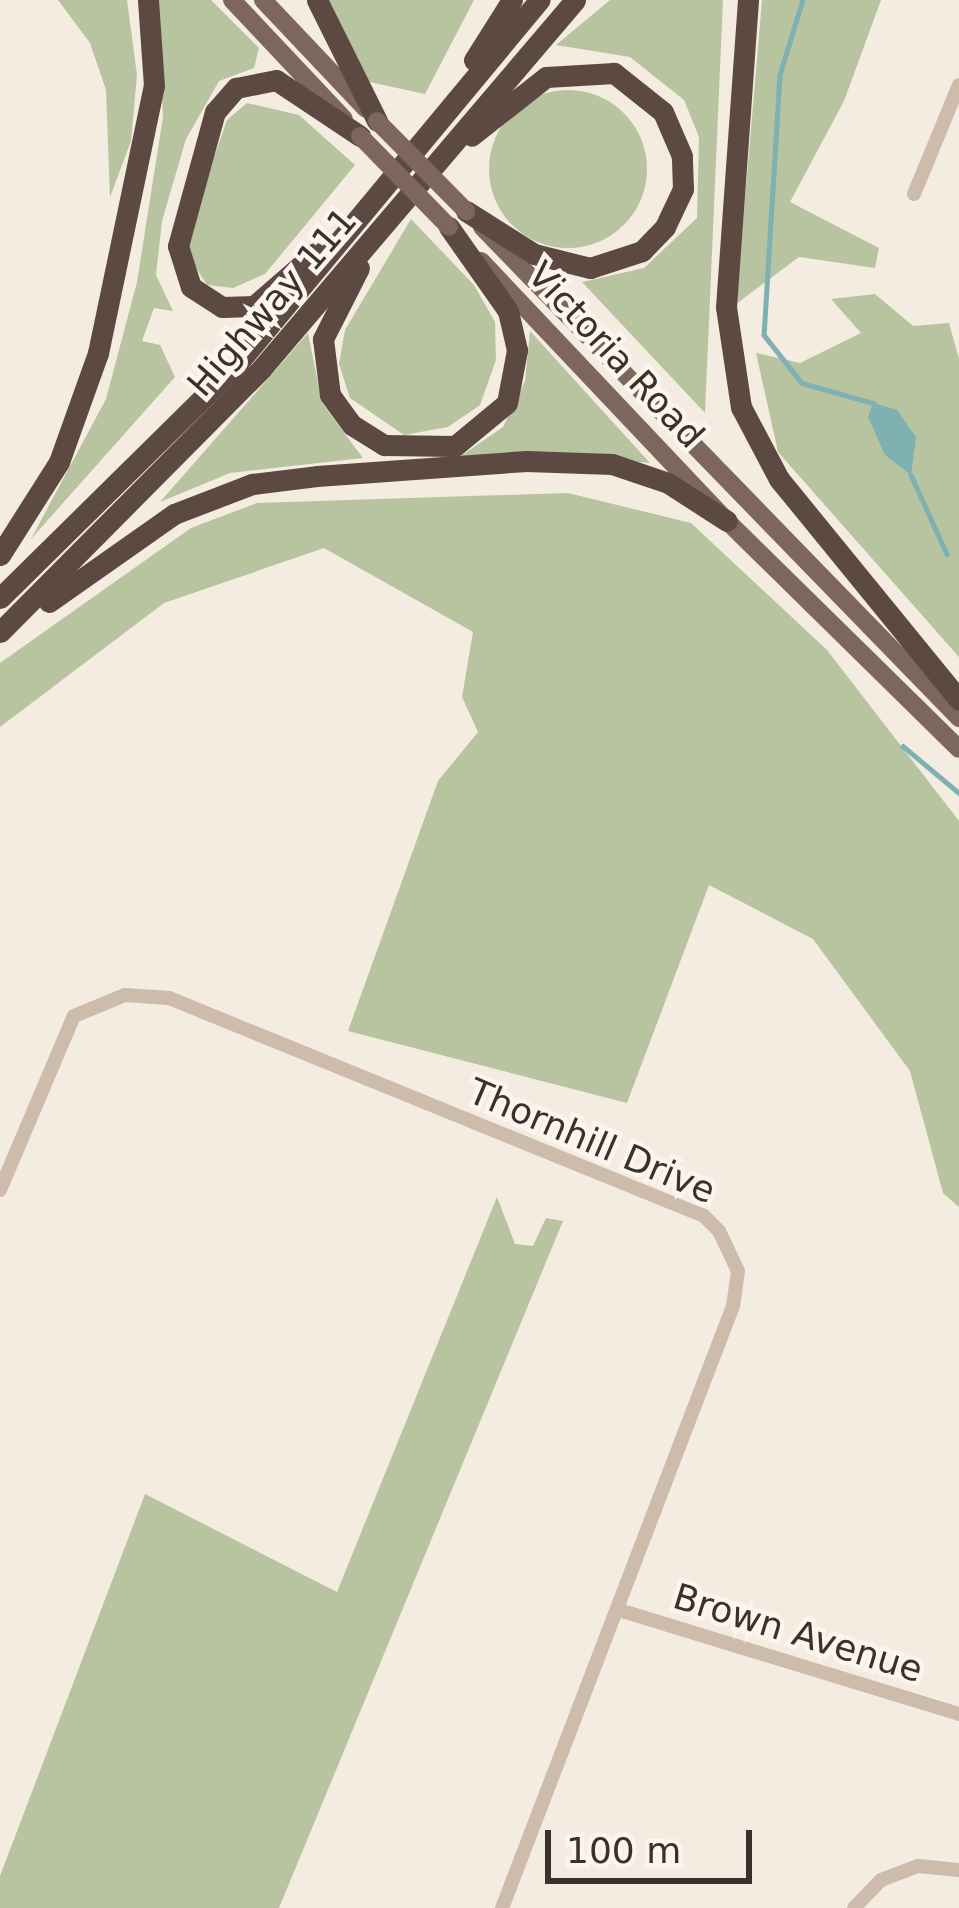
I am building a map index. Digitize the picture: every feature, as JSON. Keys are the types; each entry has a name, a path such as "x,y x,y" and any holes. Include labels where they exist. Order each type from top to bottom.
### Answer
{"highway":[{"path":"0,555 59,462 102,336 154,86 148,0"},
{"path":"317,0 368,128"},
{"path":"430,132 512,0"},
{"name":"Highway 111","path":"0,598 147,460 358,220 539,0"},
{"name":"Highway 111","path":"0,634 172,465 575,0"},
{"path":"748,0 726,307 736,391 778,479 959,700"},
{"path":"420,180 528,87 564,72 597,70 641,88 677,139 677,208 642,251 609,265 551,262 466,211"},
{"path":"358,220 254,306 210,302 185,280 178,258 215,112 236,88 287,85 368,128"},
{"path":"390,216 327,323 323,368 352,425 404,451 472,439 514,388 517,350 508,311 449,226"},
{"path":"0,634 140,533 252,484 526,461 612,464 668,483 727,521"}],"main road":[{"name":"Victoria Road","path":"232,0 368,128 466,211 959,718"},
{"name":"Victoria Road","path":"263,0 449,226 727,521 959,749"}],"street":[{"path":"914,194 959,85"},
{"name":"Thornhill Drive","path":"0,1190 74,1016 125,995 169,998 704,1216 738,1271 733,1306 502,1908"},
{"name":"Brown Avenue","path":"619,1610 959,1714"},
{"path":"854,1908 881,1880 918,1866 959,1870"}],"green space":[{"path":"58,0 127,0 137,75 131,141 110,197 106,90 90,43"},
{"path":"157,0 211,0 259,48 254,68 219,81 186,139 162,221 156,275 173,311 154,308 142,341 160,345 175,377 31,539 106,399 137,282 163,117"},
{"path":"326,0 474,0 425,94 365,81"},
{"path":"610,0 723,0 705,413 582,282 644,268 697,218 699,137 684,100 630,57 556,45"},
{"path":"762,0 881,0 844,101 790,202 879,248 875,268 799,257 736,304"},
{"path":"568,90 598,96 624,113 641,139 647,169 641,199 624,225 598,242 568,248 538,242 512,225 495,199 489,169 495,139 512,113 538,96"},
{"path":"247,103 299,115 355,165 265,274 233,288 207,285 189,257 189,229 227,120"},
{"path":"411,219 474,285 495,322 496,360 480,405 448,427 404,435 350,398 339,364 345,330"},
{"path":"875,294 913,326 949,323 959,359 959,657 778,452 756,353 800,363 861,333 831,299"},
{"path":"530,331 650,463 556,454 461,456 503,427 525,381"},
{"path":"308,333 322,403 363,458 230,473 160,502"},
{"path":"568,493 691,523 827,650 959,821 959,1207 943,1193 910,1071 813,939 709,885 627,1103 348,1031 438,781 478,732 462,697 473,632 324,548 164,603 0,727 0,663 191,528 257,503"},
{"path":"497,1197 515,1244 533,1246 546,1218 563,1221 279,1908 0,1908 0,1876 145,1494 337,1592"}],"water":[{"path":"873,403 897,410 916,437 911,475 885,455 868,417"}],"waterway":[{"path":"803,0 780,75 764,335 802,383 873,403"},
{"path":"911,475 947,554"},
{"path":"903,746 959,793"}]}
